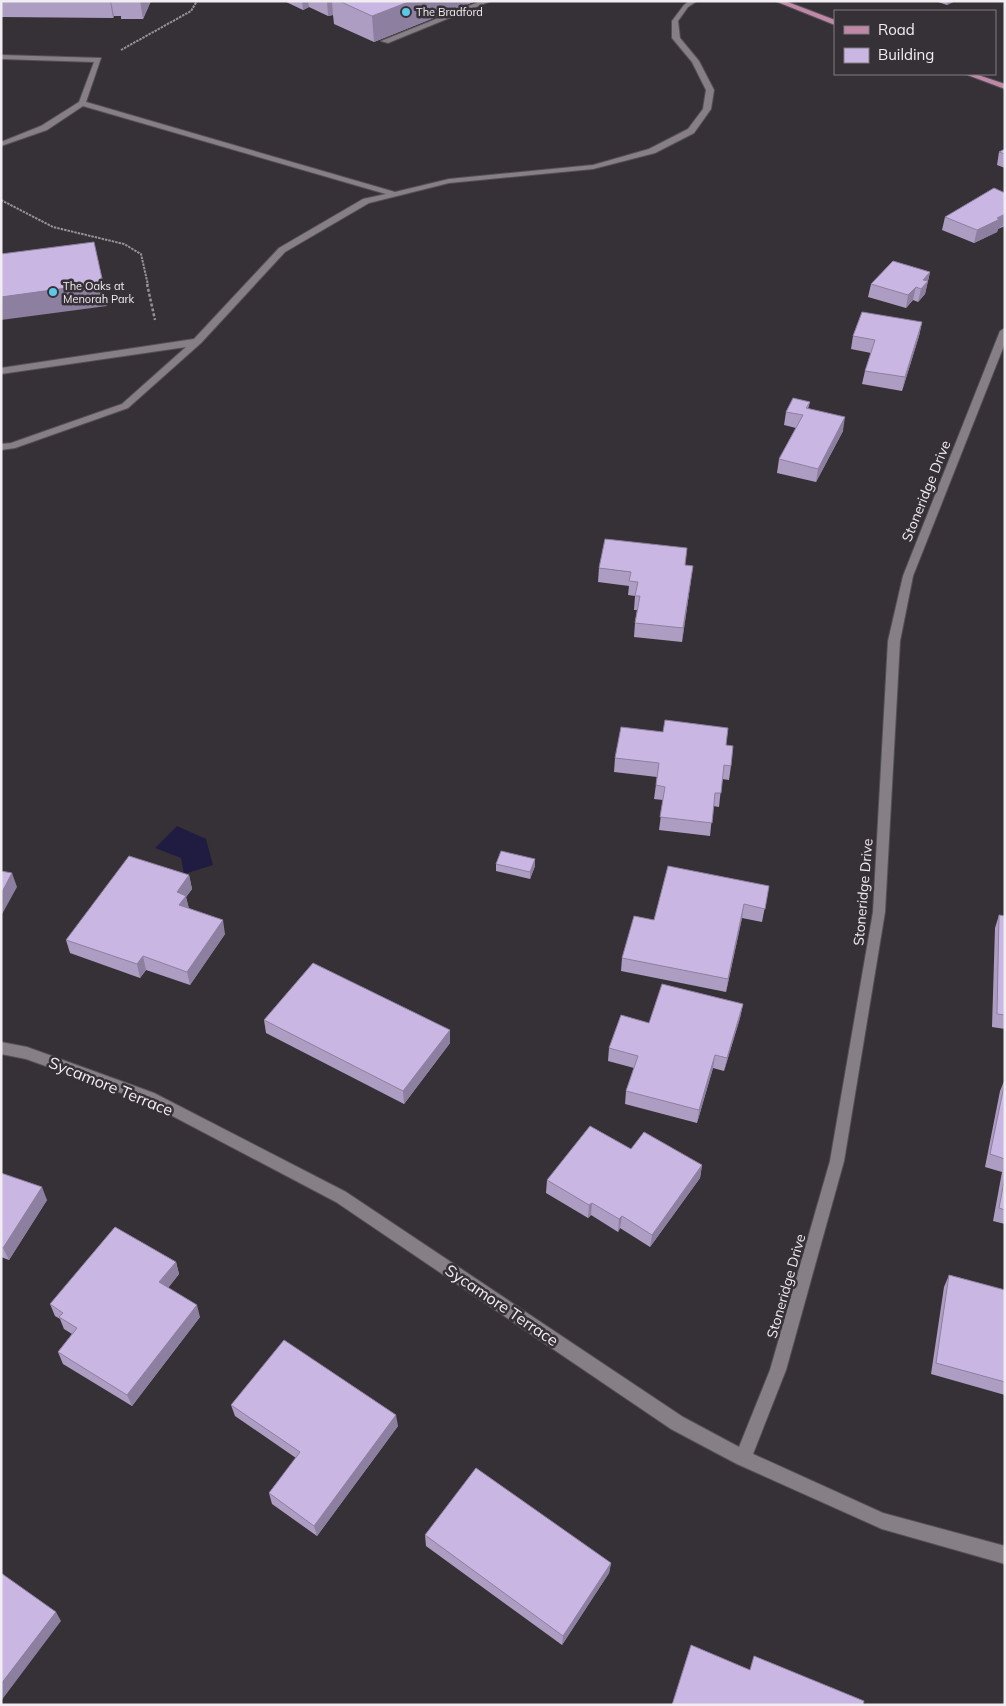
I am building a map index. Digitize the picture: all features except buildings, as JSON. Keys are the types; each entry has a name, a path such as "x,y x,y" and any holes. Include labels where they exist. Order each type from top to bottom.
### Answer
{"main road":[{"path":"778,1 834,23"},
{"path":"972,75 1005,87"}],"street":[{"path":"385,41 488,1"},
{"path":"1,447 12,446 125,406 198,341 282,250 366,201 449,181 593,167 652,152 691,131 708,109 710,90 695,60 676,38 675,21 686,6 694,1"},
{"path":"1,57 98,60 82,103 66,117 28,137 1,144"},
{"path":"82,103 394,194"},
{"name":"Stoneridge Drive","path":"743,1458 778,1370 837,1161 879,912 894,641 908,576 1005,331"},
{"path":"1,371 178,346 198,341"},
{"name":"Sycamore Terrace","path":"1,1048 27,1053 149,1097 341,1197 677,1423 743,1458 882,1522 1005,1555"}],"path":[{"path":"98,60 138,42 191,11 197,1"},
{"path":"1,200 53,228 124,244 141,254 158,335 178,346"}],"shaded area":[{"path":"177,826 206,839 213,865 184,874 181,858 155,848"}],"place":[{"name":"The Bradford","path":"406,12"},
{"name":"The Oaks at Menorah Park","path":"53,292"}]}
